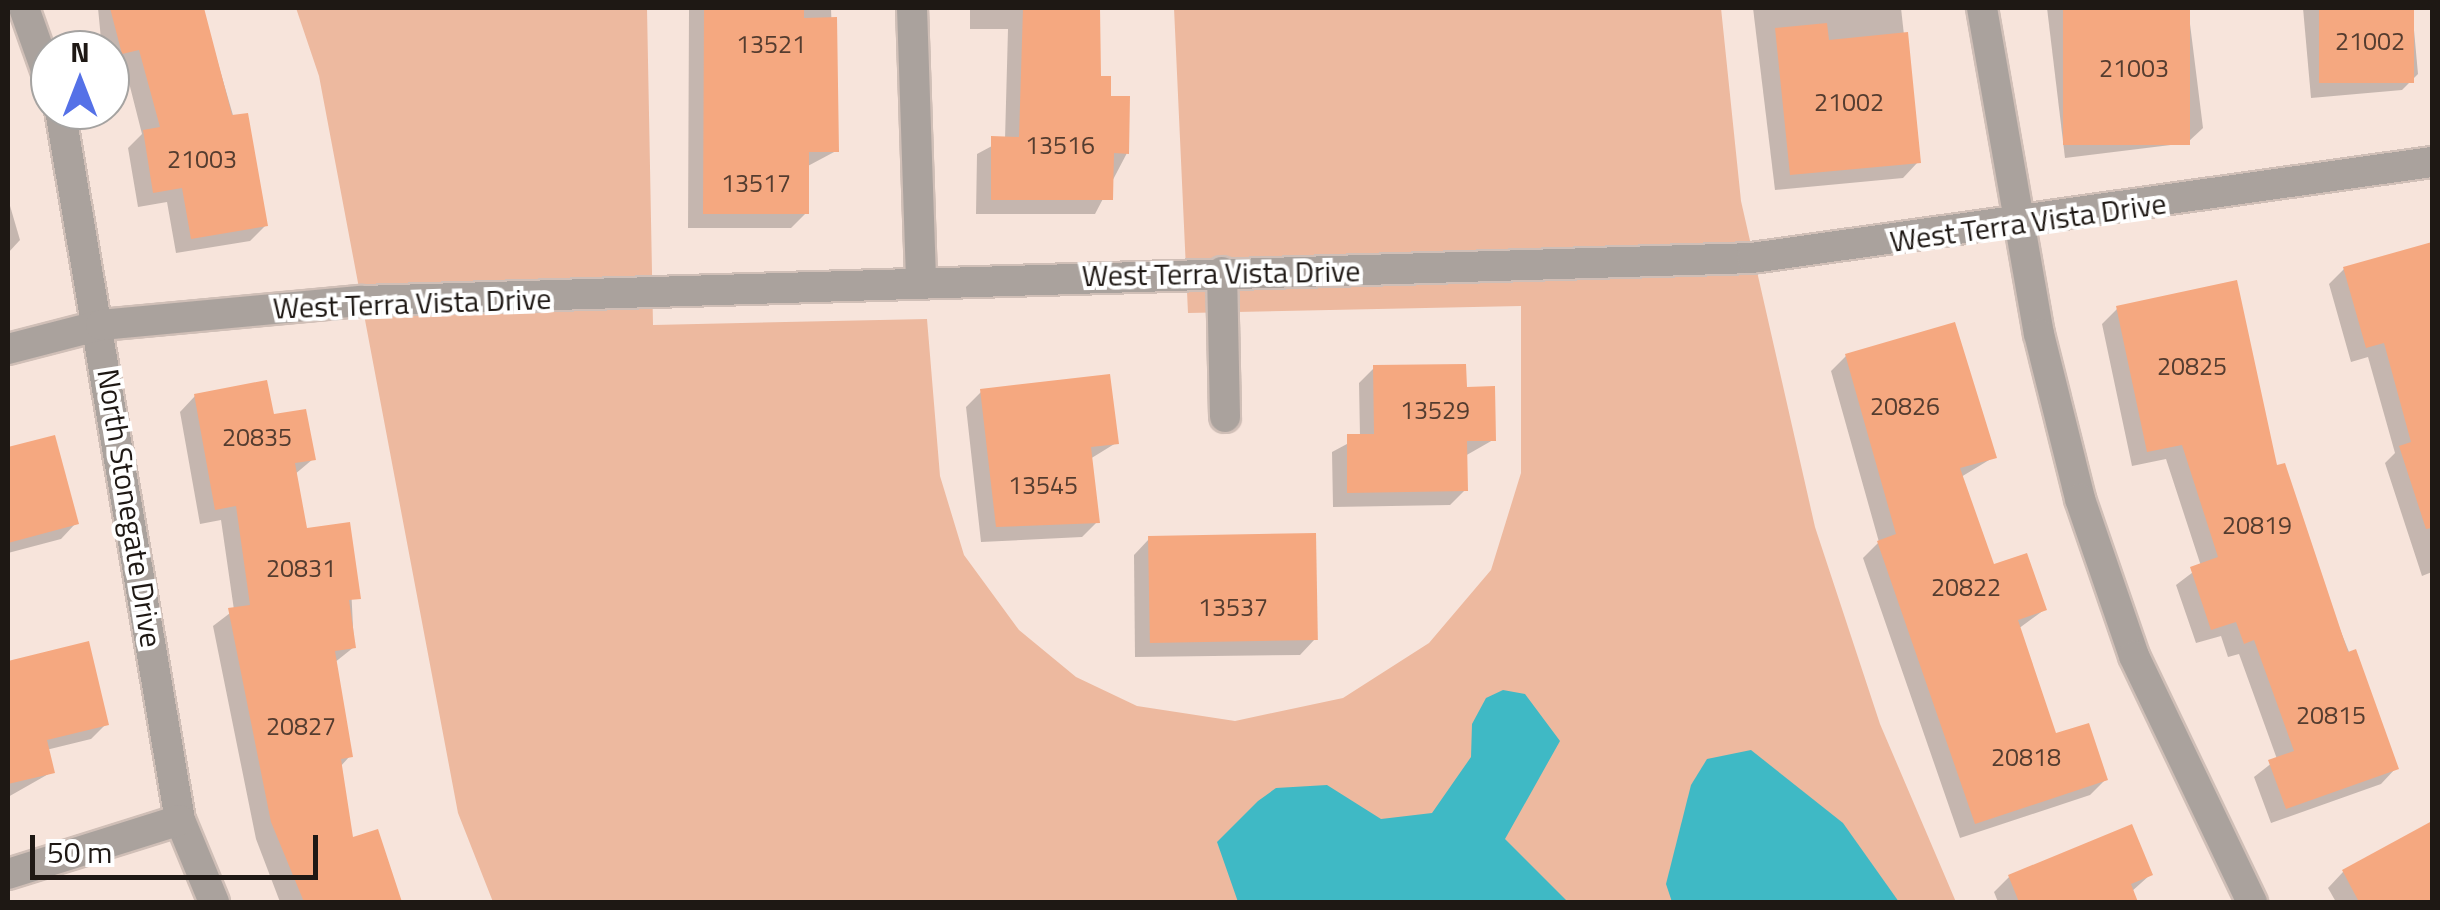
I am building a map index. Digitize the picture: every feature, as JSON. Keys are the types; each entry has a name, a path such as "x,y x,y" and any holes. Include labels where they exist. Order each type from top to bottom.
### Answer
{"street":[{"path":"912,8 921,279"},
{"path":"1982,8 2021,226 2080,499 2134,656 2252,902"},
{"name":"North Stonegate Drive","path":"64,130 100,325 180,820 214,902"},
{"name":"West Terra Vista Drive","path":"8,350 100,325 362,300 921,279 1591,269 2021,226 2432,162"},
{"path":"1222,272 1225,417"},
{"path":"8,874 180,820"}],"shaded area":[{"path":"296,8 647,8 653,325 927,319 940,476 964,555 1019,630 1076,677 1137,706 1235,721 1343,698 1429,643 1491,570 1521,473 1521,306 1188,313 1174,8 1721,8 1741,201 1815,527 1880,724 1956,902 493,902 458,813 319,76"}],"water":[{"path":"1503,690 1525,694 1560,741 1505,839 1568,902 1238,902 1217,842 1258,801 1276,788 1327,785 1381,819 1432,813 1471,757 1472,724 1486,698"},
{"path":"1751,750 1843,823 1899,902 1672,902 1666,884 1691,785 1707,759"}],"building":[{"path":"110,8 204,8 232,115 248,113 268,226 191,239 182,188 153,193 143,130 160,127 139,50 130,52 130,30 116,30"},
{"path":"704,8 804,8 804,18 837,17 839,152 809,152 809,214 703,214"},
{"path":"1023,8 1100,8 1101,76 1111,76 1111,96 1130,96 1129,154 1114,153 1113,200 991,200 991,136 1019,137"},
{"path":"2063,8 2190,8 2190,145 2063,145"},
{"path":"2319,8 2414,8 2414,83 2319,83"},
{"path":"1827,23 1829,40 1908,32 1921,163 1790,175 1775,28"},
{"path":"2432,242 2432,528 2426,529 2399,446 2411,442 2384,343 2366,348 2343,267"},
{"path":"2237,280 2277,465 2285,463 2348,652 2356,649 2399,769 2286,809 2268,760 2294,751 2254,640 2244,644 2236,622 2211,630 2190,567 2218,557 2182,445 2147,452 2116,306"},
{"path":"1955,322 1997,458 1960,468 1994,564 2027,553 2047,610 2018,620 2056,733 2089,723 2108,780 1975,824 1877,541 1896,534 1845,354"},
{"path":"1466,364 1467,387 1495,386 1496,441 1467,441 1468,491 1347,493 1347,434 1374,434 1373,365"},
{"path":"1110,374 1119,444 1091,447 1100,523 996,527 980,389"},
{"path":"267,380 274,414 306,409 316,460 295,463 307,528 350,522 361,599 349,600 356,648 335,651 353,757 341,759 353,837 378,829 402,902 304,902 271,822 228,608 250,605 236,506 215,510 194,394"},
{"path":"55,435 79,524 8,543 8,447"},
{"path":"1316,533 1318,640 1150,643 1148,536"},
{"path":"89,641 109,725 47,740 55,773 8,784 8,661"},
{"path":"2432,821 2432,902 2359,902 2342,870"},
{"path":"2132,824 2153,875 2131,884 2138,902 2019,902 2008,875"}]}
